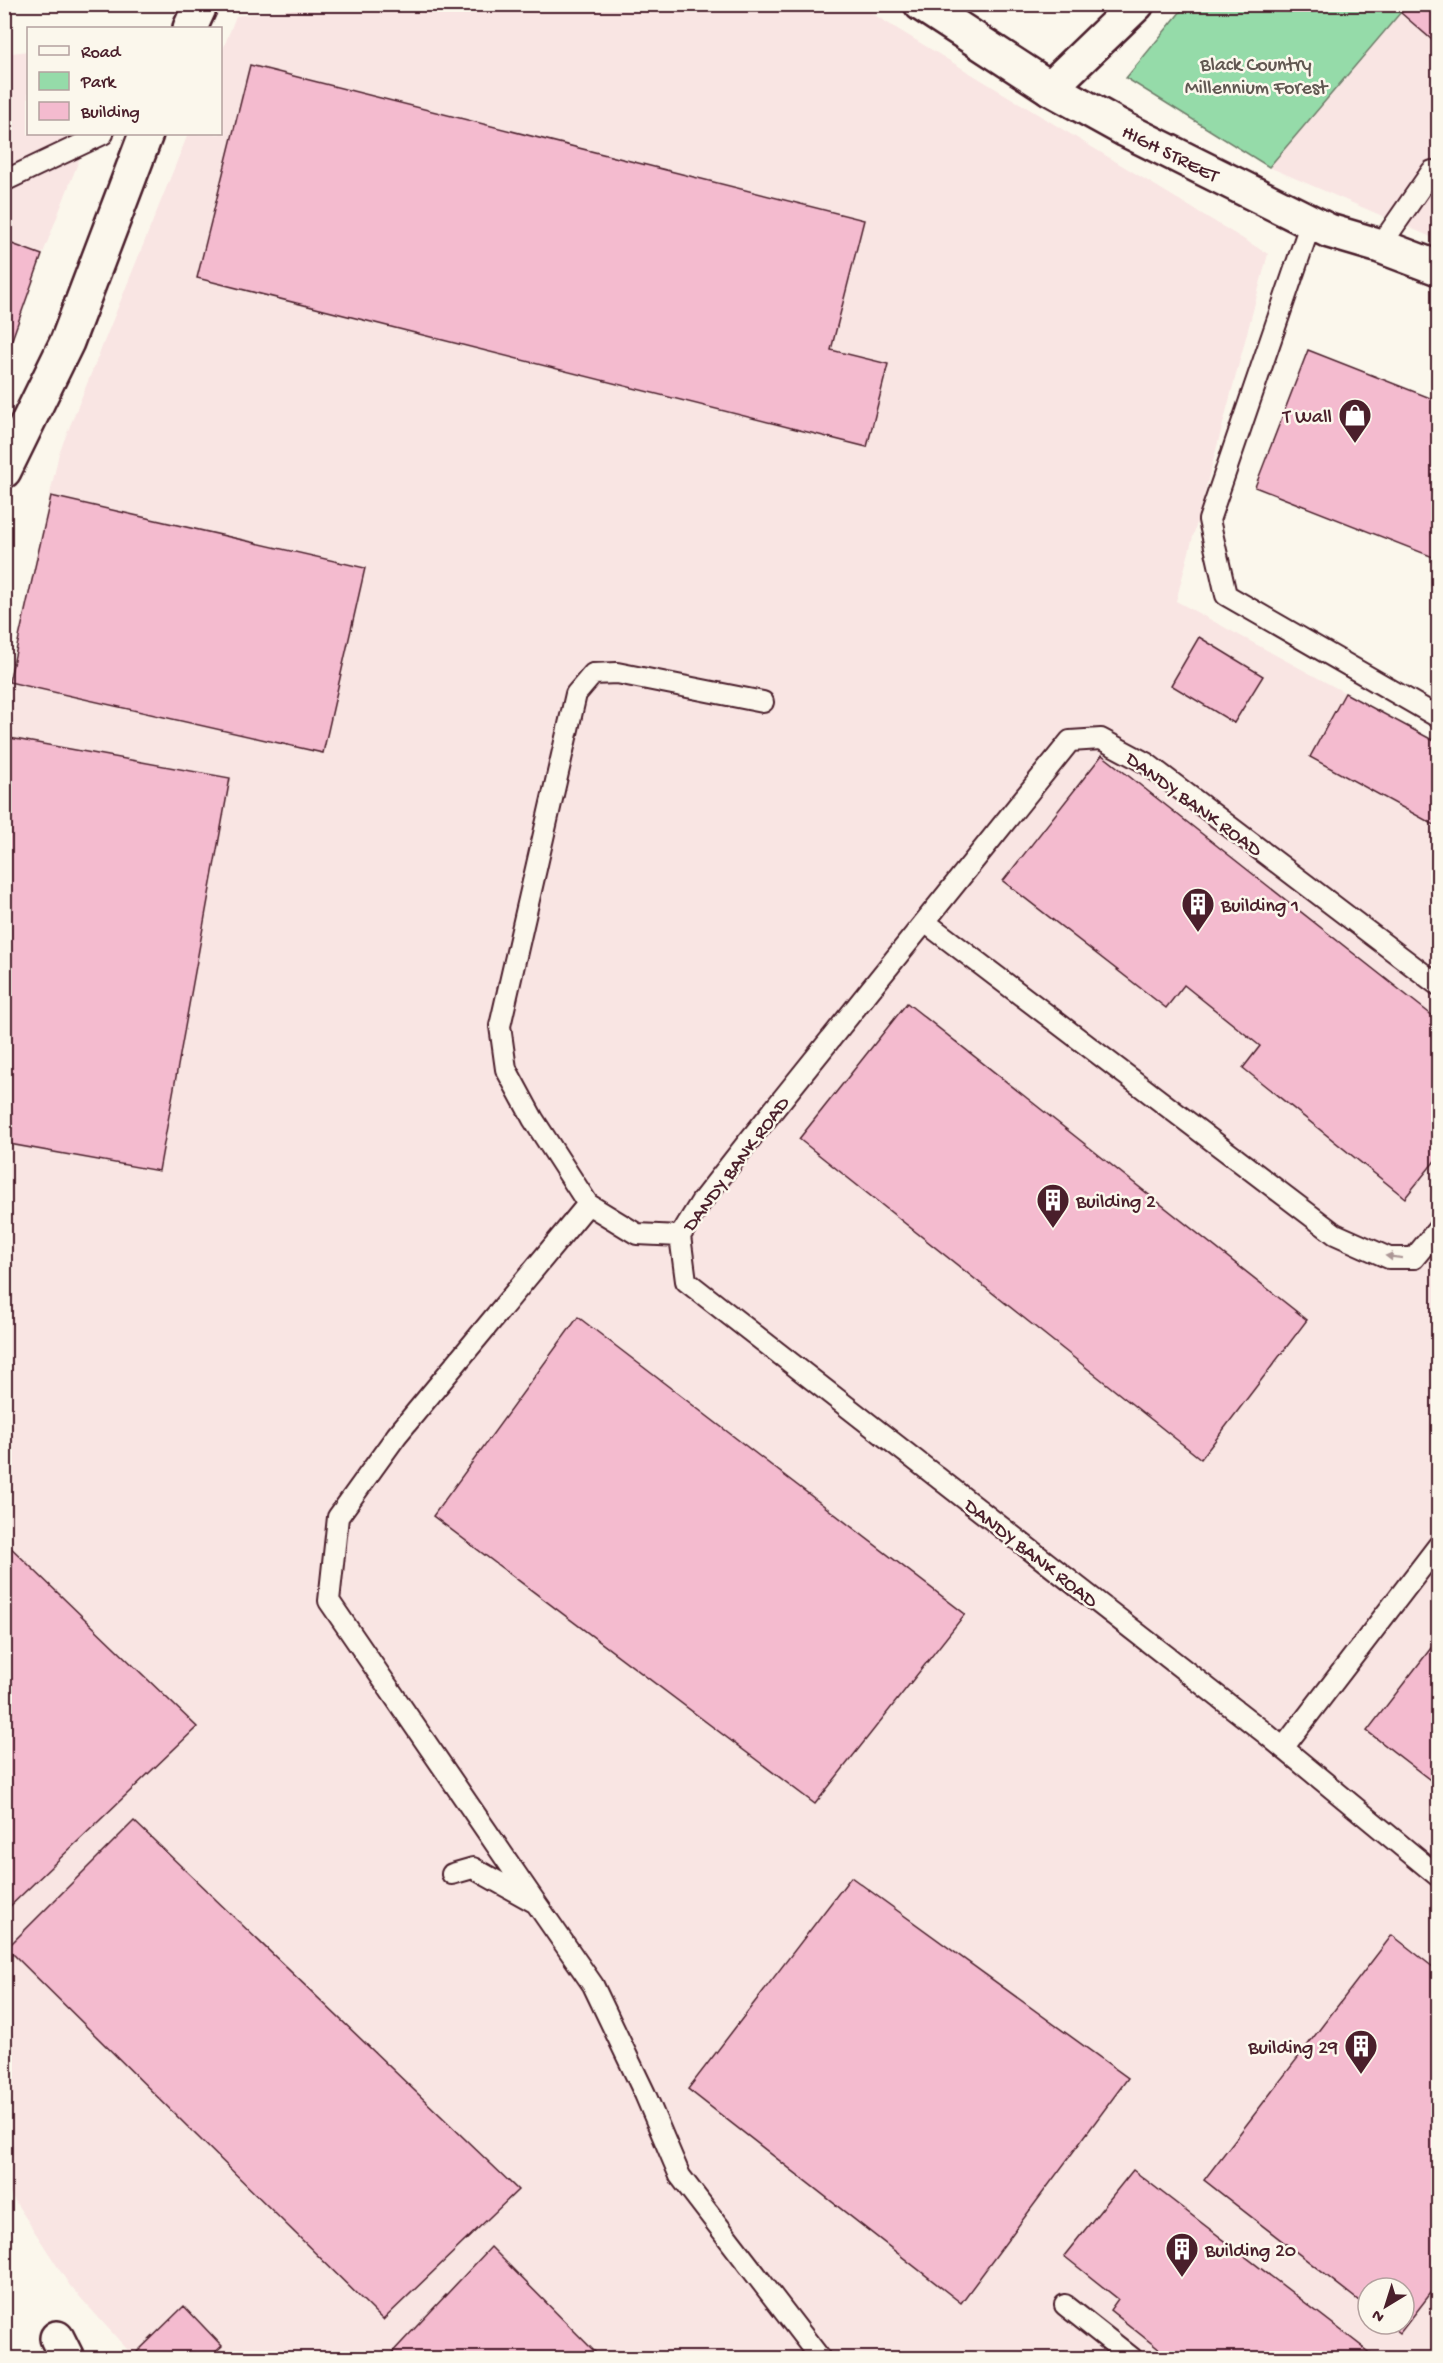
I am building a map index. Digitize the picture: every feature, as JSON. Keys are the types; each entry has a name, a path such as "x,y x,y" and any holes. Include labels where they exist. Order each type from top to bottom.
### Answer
{"main road":[{"path":"190,27 201,4"},
{"name":"HIGH STREET","path":"921,4 1050,88 1126,130 1329,231 1380,246 1438,268"},
{"path":"1050,88 1137,4"},
{"path":"4,471 67,342 146,135"}],"lane":[{"path":"4,181 102,135"},
{"path":"1380,246 1432,171"},
{"path":"1311,222 1209,520 1226,595 1438,717"},
{"path":"680,1236 637,1234 588,1204 533,1119 507,1069 500,1026 576,694 593,674 617,673 763,702"},
{"name":"DANDY BANK ROAD","path":"1438,985 1146,763 1101,739 1070,741 701,1202 680,1236 686,1281 1283,1748 1438,1876"},
{"path":"926,922 1335,1234 1389,1258 1414,1258 1438,1229"},
{"path":"588,1204 396,1435 338,1517 329,1601 592,1985 645,2094 680,2176 820,2358"},
{"path":"1283,1748 1438,1546"},
{"path":"452,1874 473,1868 536,1903"},
{"path":"1065,2305 1132,2358"}],"shaded area":[{"path":"332,4 858,5 1268,254 1176,601 1438,743 1438,2358 135,2358 70,2286 5,2186 4,737 9,682 59,453 188,135 222,135 222,51 236,16"},
{"path":"1408,5 1438,5 1438,240 1269,167"},
{"path":"27,51 27,135 89,135 10,339 5,361 4,54"}],"green space":[{"name":"Black Country Millennium Forest","path":"1186,5 1407,5 1269,167 1126,78"}],"building":[{"path":"1408,4 1438,4 1438,45 1401,13"},
{"path":"250,65 864,220 831,350 888,364 867,447 197,278"},
{"path":"4,241 42,255 4,362"},
{"name":"T Wall","path":"1308,350 1438,401 1438,559 1255,487"},
{"path":"51,496 365,568 323,753 9,682"},
{"path":"1199,637 1263,676 1234,723 1171,685"},
{"path":"1345,693 1438,743 1438,827 1310,757"},
{"path":"4,737 230,778 159,1171 4,1143"},
{"name":"Building 1","path":"1102,755 1438,1020 1438,1157 1405,1198 1243,1068 1260,1046 1184,985 1166,1008 1003,881"},
{"name":"Building 2","path":"907,1003 1307,1320 1201,1459 799,1139"},
{"path":"578,1317 965,1614 815,1804 433,1516"},
{"path":"4,1541 197,1727 4,1912"},
{"path":"1438,1639 1438,1786 1367,1731"},
{"path":"134,1821 518,2190 383,2320 7,1948"},
{"path":"851,1877 1128,2078 961,2303 688,2089"},
{"name":"Building 29","path":"1392,1935 1438,1971 1438,2284 1416,2312 1416,2276 1356,2276 1356,2299 1204,2180"},
{"name":"Building 20","path":"1133,2170 1377,2358 1170,2358 1110,2310 1118,2299 1064,2256"},
{"path":"491,2247 601,2358 387,2358"},
{"path":"184,2306 222,2346 209,2358 138,2358 134,2355"}],"place":[{"name":"T Wall","path":"1355,444"},
{"name":"Building 1","path":"1198,933"},
{"name":"Building 2","path":"1053,1229"},
{"name":"Building 29","path":"1361,2075"},
{"name":"Building 20","path":"1182,2278"}]}
